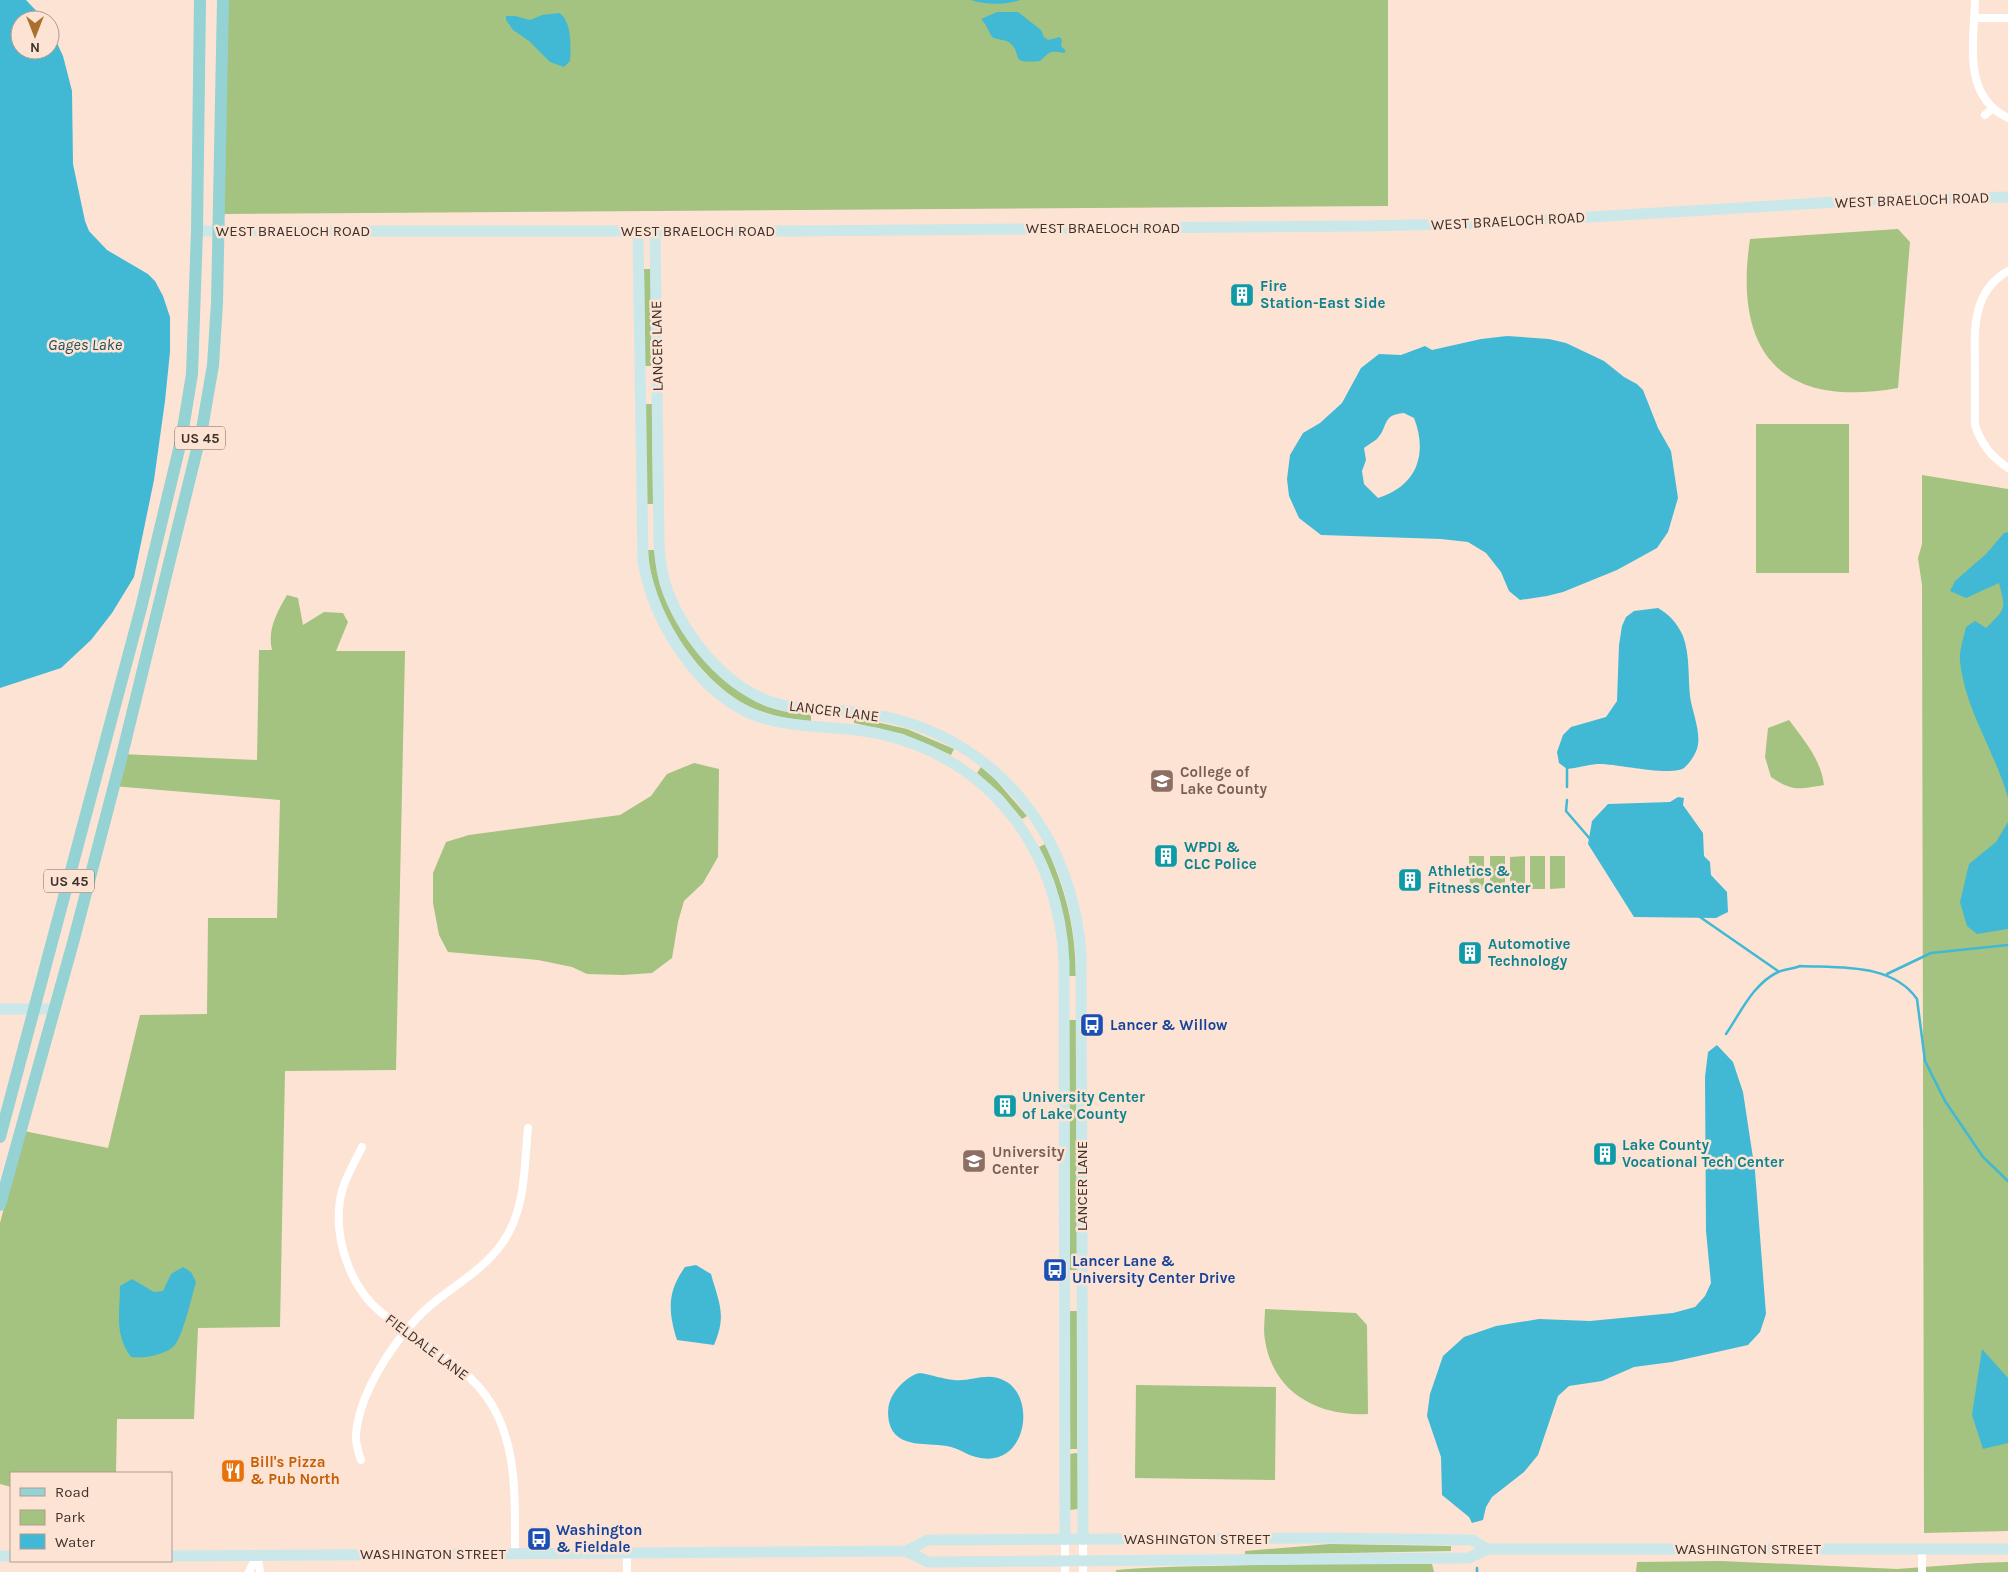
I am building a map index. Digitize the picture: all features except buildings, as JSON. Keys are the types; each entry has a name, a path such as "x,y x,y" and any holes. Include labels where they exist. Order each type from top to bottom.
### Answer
{"main road":[{"name":"US 45","path":"0,1137 142,608 181,441 192,374 197,231 200,0"},
{"name":"US 45","path":"0,1205 74,939 122,755 202,429 213,365 217,303 223,0"}],"street":[{"path":"1975,0 1974,70 1978,89 1984,99 1997,113 2008,118"},
{"path":"1974,18 2008,18"},
{"path":"1984,115 1993,108"},
{"name":"WEST BRAELOCH ROAD","path":"197,231 638,231 1367,226 1500,222 1870,200 2008,197"},
{"name":"LANCER LANE","path":"656,230 659,544 667,590 681,620 715,665 755,696 788,707 856,712 889,718 930,731 968,752 1002,778 1033,814 1053,847 1067,881 1078,922 1081,954 1083,1567"},
{"name":"LANCER LANE","path":"638,231 643,561 648,587 673,641 714,688 741,708 756,715 783,724 852,729 896,738 920,746 961,768 996,796 1017,822 1028,838 1048,881 1061,930 1064,963 1065,1567"},
{"path":"2008,271 1997,278 1985,292 1977,310 1974,327 1975,424 1979,438 1987,450 1996,461 2008,468"},
{"path":"0,1009 53,1009"},
{"path":"361,1460 356,1444 360,1414 381,1366 406,1330 436,1300 481,1268 504,1241 520,1203 528,1128"},
{"name":"FIELDALE LANE","path":"362,1147 346,1180 340,1198 340,1235 343,1250 360,1288 381,1313 464,1373 492,1405 506,1440 511,1460 515,1554"},
{"name":"WASHINGTON STREET","path":"172,1556 906,1551 928,1540 1319,1538 1472,1540 1487,1549"},
{"name":"WASHINGTON STREET","path":"906,1551 928,1562 1083,1567 1469,1558 1487,1549 2008,1549"},
{"path":"1922,1550 1922,1572"},
{"path":"627,1553 627,1572"},
{"path":"249,1572 257,1555"},
{"path":"257,1555 260,1572"}],"green space":[{"path":"227,0 1388,0 1388,206 224,214"},
{"path":"1898,229 1910,242 1898,388 1857,392 1823,390 1795,380 1774,364 1759,342 1750,313 1747,279 1750,239"},
{"path":"644,269 651,269 652,366 645,366"},
{"path":"645,404 652,404 653,504 647,504"},
{"path":"1756,424 1849,424 1849,573 1756,573"},
{"path":"1922,475 2008,489 2008,1531 1924,1533 1922,585 1918,558 1922,544"},
{"path":"648,550 654,550 663,592 680,628 726,680 749,698 762,704 776,709 811,714 811,721 769,714 755,709 735,698 715,683 682,643 668,620 651,573"},
{"path":"287,595 298,598 303,625 324,612 343,613 348,622 336,651 405,651 396,1070 285,1071 280,1327 198,1328 194,1419 117,1419 116,1472 10,1472 10,1487 0,1484 0,1223 24,1131 108,1148 140,1015 207,1014 208,918 277,918 280,800 113,786 121,754 257,760 259,650 272,650 272,628"},
{"path":"854,717 907,729 954,749 951,755 903,734 854,723"},
{"path":"1789,720 1815,758 1824,785 1796,788 1785,785 1771,777 1765,757 1768,728"},
{"path":"694,763 719,769 718,857 703,883 684,901 678,922 672,958 652,973 623,975 587,974 572,967 538,960 448,952 439,935 433,903 433,873 446,842 469,835 620,815 651,796 667,774"},
{"path":"981,767 995,779 1027,816 1022,819 1002,795 977,773"},
{"path":"1045,844 1059,877 1068,908 1074,940 1076,976 1069,976 1069,959 1062,910 1053,878 1039,847"},
{"path":"1469,856 1484,856 1484,889 1470,889"},
{"path":"1490,856 1505,856 1505,889 1490,889"},
{"path":"1525,856 1525,889 1510,889 1510,857"},
{"path":"1530,856 1545,856 1545,889 1530,889"},
{"path":"1550,856 1565,856 1565,888 1550,889"},
{"path":"1069,1020 1077,1020 1077,1270 1070,1270"},
{"path":"1265,1309 1356,1313 1367,1325 1368,1414 1350,1414 1316,1406 1301,1398 1288,1387 1270,1359 1264,1336"},
{"path":"1070,1311 1077,1311 1077,1449 1070,1449"},
{"path":"1136,1385 1276,1387 1275,1480 1135,1478"},
{"path":"1070,1454 1078,1454 1078,1509 1070,1510"},
{"path":"1330,1544 1451,1546 1451,1551 1245,1555 1245,1551"},
{"path":"1721,1561 1897,1569 2008,1562 2008,1572 1636,1572 1637,1562"},
{"path":"1305,1563 1432,1564 1434,1572 1116,1572 1116,1570 1140,1568"}],"water":[{"name":"Gages Lake","path":"0,0 26,0 36,10 10,10 10,60 60,60 60,50 72,91 73,164 85,221 89,231 107,250 148,274 155,281 163,296 170,317 170,352 154,480 134,577 112,613 91,640 61,668 0,688"},
{"path":"971,0 1020,0 996,4"},
{"path":"997,12 1018,12 1041,30 1044,37 1048,40 1060,37 1062,40 1061,46 1066,51 1064,53 1050,53 1040,61 1020,60 1014,47 1006,41 992,37 981,19"},
{"path":"559,13 566,22 570,35 570,61 564,67 550,62 529,41 513,30 506,20 506,16 530,20 542,15"},
{"path":"1507,336 1549,339 1566,343 1604,361 1643,390 1658,428 1671,451 1678,498 1668,532 1657,548 1617,570 1563,592 1520,600 1509,591 1501,572 1486,553 1468,542 1441,539 1321,535 1299,518 1289,496 1287,479 1290,455 1303,433 1320,423 1342,403 1361,368 1379,354 1401,355 1425,346 1432,350 1481,339","holes":["1404,413 1414,418 1420,444 1416,467 1402,486 1378,498 1364,484 1362,471 1366,460 1364,448 1377,439 1386,422 1392,416"]},
{"path":"2008,532 2008,798 1968,696 1960,661 1966,627 1975,621 1986,628 2003,608 1999,583 1966,598 1950,591 1955,581 1986,554 2004,533"},
{"path":"1658,608 1676,623 1685,643 1688,658 1690,696 1698,736 1695,754 1684,768 1677,770 1655,770 1606,764 1567,769 1559,763 1557,752 1563,735 1571,727 1606,717 1617,701 1619,645 1622,626 1626,617 1634,611"},
{"path":"1678,797 1684,798 1683,805 1703,833 1704,856 1710,862 1711,875 1727,892 1728,912 1716,918 1634,917 1588,844 1592,821 1608,804 1670,802"},
{"path":"2008,822 2008,929 1977,934 1967,926 1960,902 1969,864 1996,842"},
{"path":"1717,1045 1733,1062 1743,1092 1755,1171 1766,1314 1760,1332 1748,1345 1672,1362 1634,1367 1602,1381 1569,1386 1558,1396 1538,1455 1524,1472 1492,1497 1486,1507 1483,1520 1472,1523 1469,1517 1442,1495 1441,1457 1427,1416 1430,1394 1443,1356 1464,1337 1496,1326 1539,1319 1590,1321 1673,1313 1695,1307 1705,1296 1711,1283 1706,1231 1705,1077 1708,1052"},
{"path":"696,1265 711,1274 719,1301 721,1317 714,1345 677,1340 674,1330 671,1311 672,1293 685,1267"},
{"path":"183,1267 191,1272 196,1282 178,1340 175,1345 160,1354 148,1357 131,1357 120,1332 120,1286 132,1279 154,1292 163,1291 171,1274"},
{"path":"1982,1349 2008,1378 2008,1443 1983,1449 1972,1415"},
{"path":"920,1373 954,1380 991,1377 1003,1380 1014,1388 1021,1400 1023,1415 1022,1429 1016,1443 1007,1453 993,1458 976,1457 951,1447 915,1443 899,1437 893,1431 889,1422 889,1403 902,1383 913,1375"}],"waterway":[{"path":"1567,769 1567,787"},
{"path":"1567,800 1566,811 1591,840"},
{"path":"1700,917 1778,971"},
{"path":"1887,974 1931,953 2008,945"},
{"path":"1726,1034 1755,991 1769,977 1780,971 1800,966 1848,968 1880,973 1894,979 1906,987 1917,999 1925,1061 1945,1101 1983,1157 2008,1181"}],"place":[{"name":"Fire Station-East Side","path":"1242,295"},
{"name":"College of Lake County","path":"1162,781"},
{"name":"WPDI & CLC Police","path":"1166,856"},
{"name":"Athletics & Fitness Center","path":"1410,880"},
{"name":"Automotive Technology","path":"1470,953"},
{"name":"Lancer & Willow","path":"1092,1025"},
{"name":"University Center of Lake County","path":"1005,1106"},
{"name":"Lake County Vocational Tech Center","path":"1605,1154"},
{"name":"University Center","path":"974,1161"},
{"name":"Lancer Lane & University Center Drive","path":"1055,1270"},
{"name":"Bill's Pizza & Pub North","path":"233,1471"},
{"name":"Washington & Fieldale","path":"539,1539"}]}
